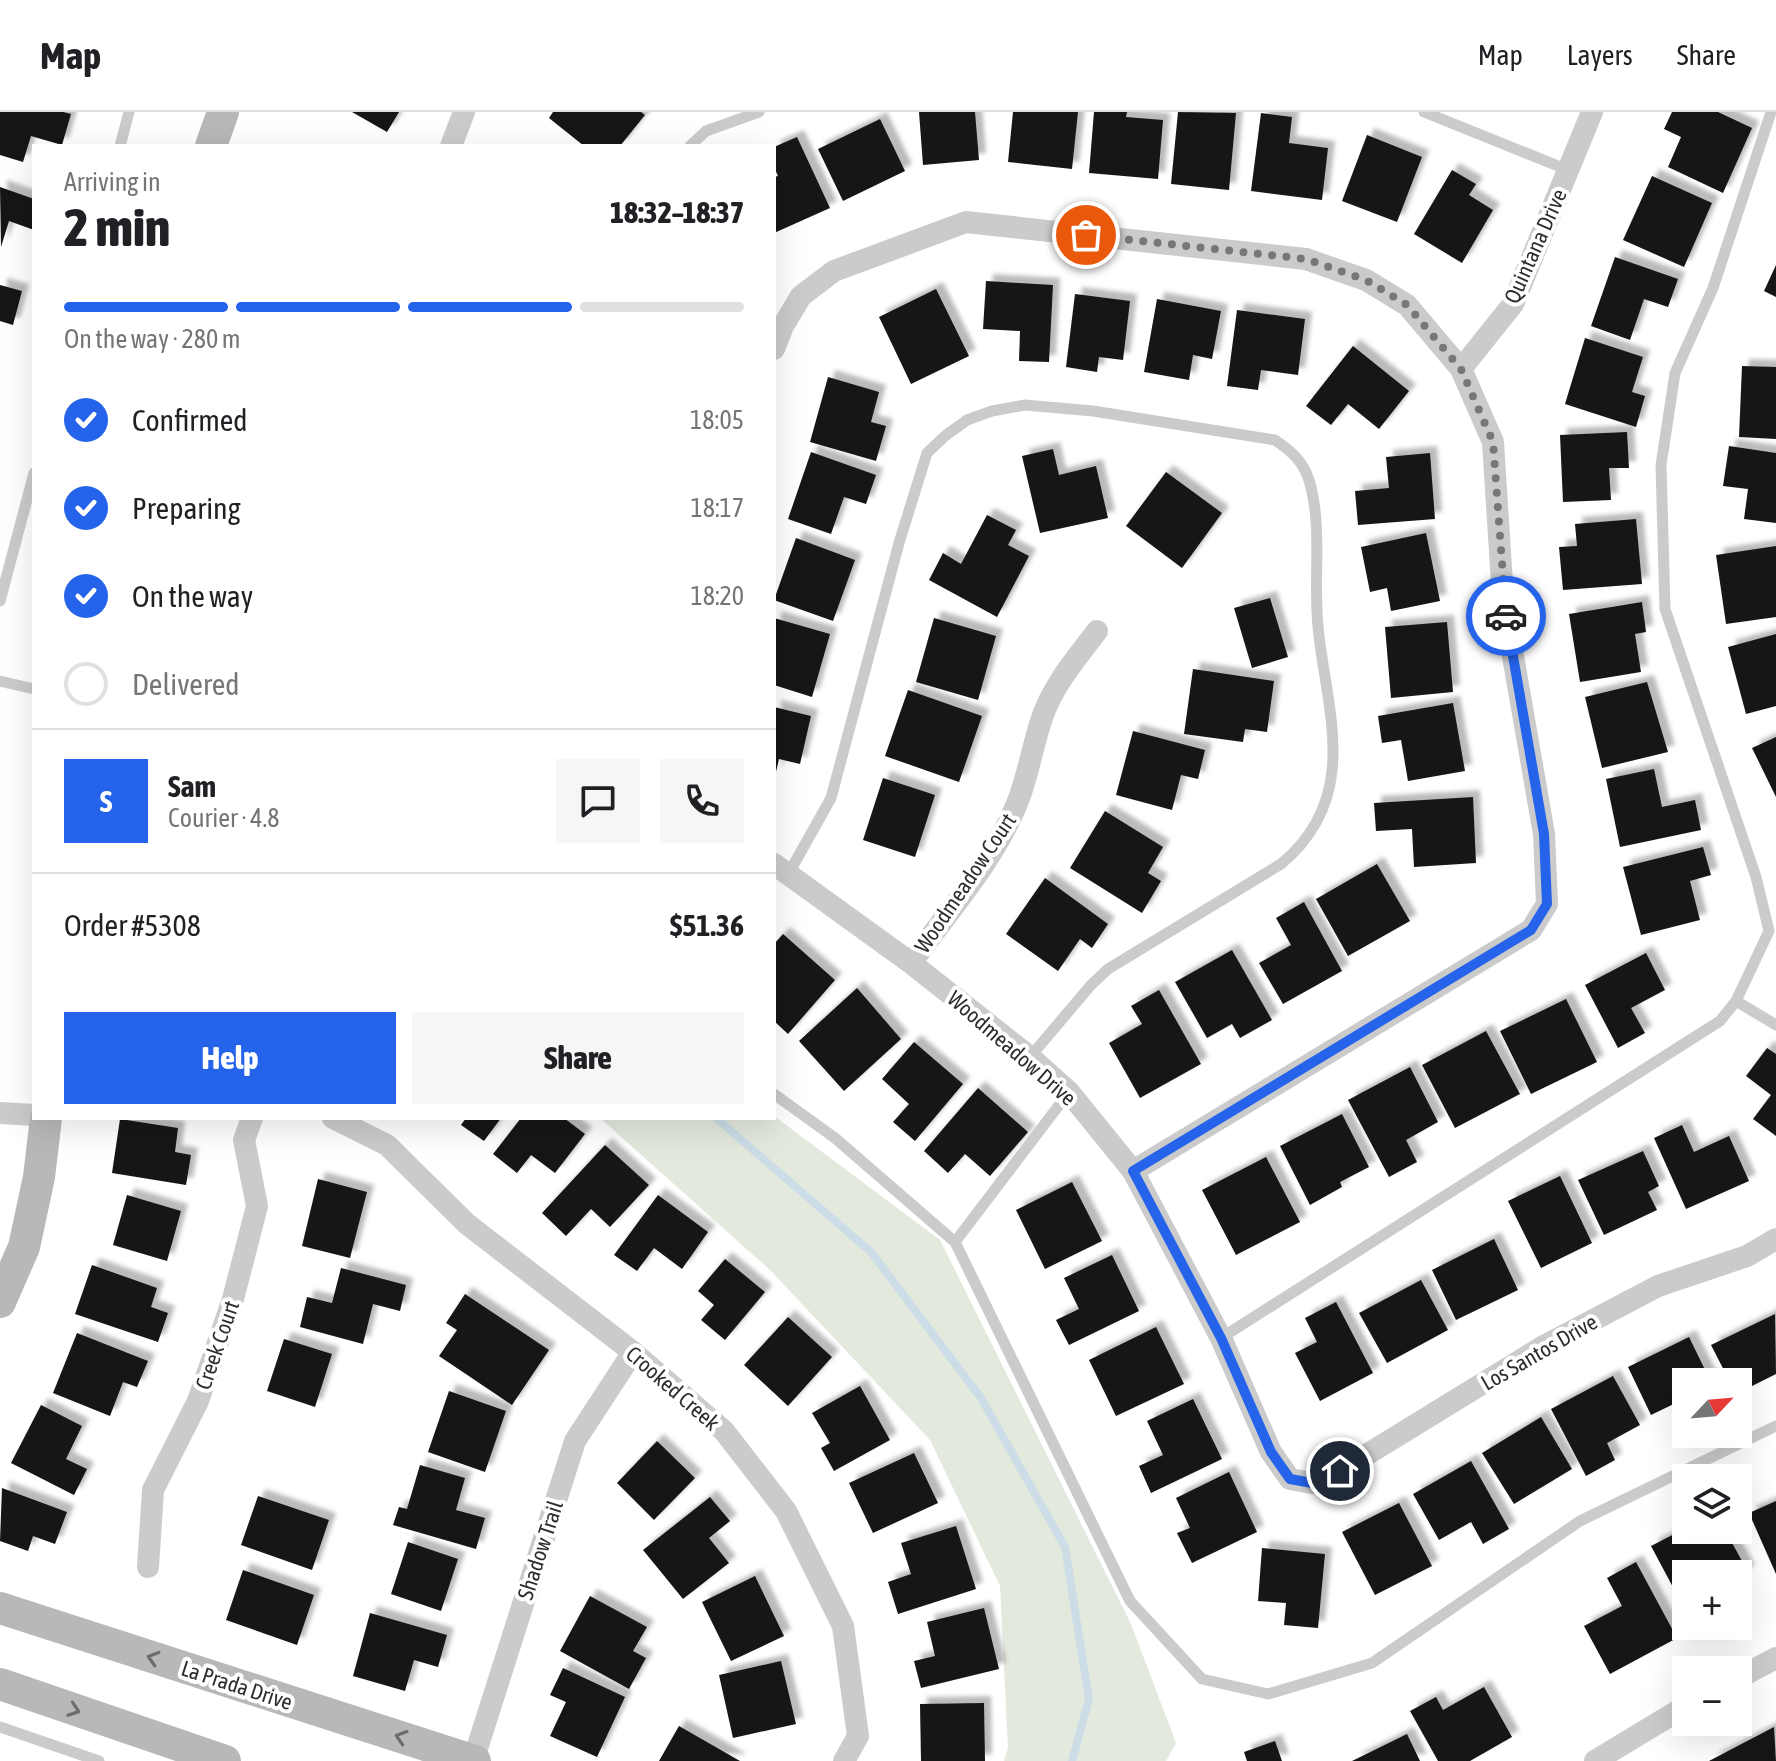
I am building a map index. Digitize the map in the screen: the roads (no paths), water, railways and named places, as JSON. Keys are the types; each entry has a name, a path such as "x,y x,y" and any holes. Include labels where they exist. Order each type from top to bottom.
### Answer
{"main road":[{"path":"212,144 223,112"},
{"path":"0,1302 24,1247 39,1177 46,1120"},
{"name":"La Prada Drive","path":"0,1608 474,1761"},
{"path":"0,1684 225,1761"}],"street":[{"path":"452,144 464,112"},
{"name":"Quintana Drive","path":"1461,369 1513,304 1592,112"},
{"path":"776,344 801,296 834,271 966,222 1306,259 1366,280 1407,305 1461,369 1493,442 1503,599 1544,834 1547,904 1531,930 1133,1171"},
{"name":"Woodmeadow Court","path":"911,963 987,859 1003,831 1016,806 1042,716 1058,682 1097,631"},
{"name":"Woodmeadow Drive","path":"782,868 911,963 1030,1057 1069,1092 1133,1171 1221,1338 1271,1452 1290,1479 1312,1483"},
{"path":"0,1113 32,1115"},
{"name":"Creek Court","path":"148,1567 153,1490 198,1401 233,1299 257,1206 244,1140 251,1120"},
{"name":"Crooked Creek","path":"337,1120 387,1145 467,1224 633,1352 724,1431 786,1511 843,1626 858,1736 844,1761"},
{"name":"Los Santos Drive","path":"1312,1483 1340,1471 1555,1340 1658,1286 1747,1256 1776,1239"},
{"name":"Shadow Trail","path":"474,1761 575,1441 633,1352"},
{"path":"1752,1671 1776,1658"},
{"path":"1595,1761 1672,1714"}],"lane":[{"path":"121,144 129,112"},
{"path":"692,144 706,131 759,112"},
{"path":"1424,112 1568,170"},
{"path":"1221,1338 1720,1021 1736,1001 1769,931 1756,877 1665,609 1661,465 1675,373 1713,288 1771,112"},
{"path":"782,868 831,798 903,528 927,453 945,436 967,420 1025,405 1093,411 1275,440 1295,453 1308,477 1315,503 1317,625 1331,724 1332,770 1326,800 1315,826 1301,847 1281,864 1108,969 1030,1057"},
{"path":"0,601 32,481"},
{"path":"0,681 32,689"},
{"path":"1736,1001 1776,1025"},
{"path":"955,1242 1069,1092"},
{"path":"776,1095 835,1138 955,1242 1130,1601 1202,1679 1268,1694 1372,1663 1580,1521 1776,1426"},
{"path":"0,1727 99,1761"}],"waterway":[{"path":"718,1120 871,1252 981,1398 1065,1547 1089,1699 1072,1761"}]}
